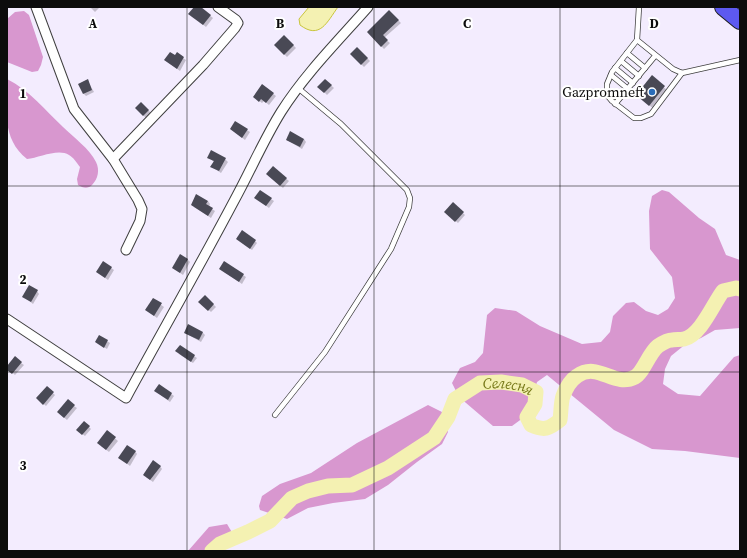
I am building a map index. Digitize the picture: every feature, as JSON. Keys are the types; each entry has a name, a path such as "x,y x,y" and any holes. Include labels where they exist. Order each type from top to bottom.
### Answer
{"highway":[{"path":"723,7 740,22"}],"street":[{"path":"36,7 74,109 113,159 142,209 140,221 126,250"},
{"path":"113,159 203,65 235,28 238,23 236,20 218,7"},
{"path":"7,319 126,398 235,200 281,112 298,88 368,7"}],"lane":[{"path":"639,7 637,40 611,75 607,84 608,95 615,104 634,118 641,118 651,114 682,72"},
{"path":"637,40 673,69 682,72 740,60"},
{"path":"627,53 645,68"},
{"path":"615,104 655,56"},
{"path":"621,61 639,76"},
{"path":"615,68 633,83"},
{"path":"611,75 628,89"},
{"path":"275,415 325,352 391,249 409,207 410,198 407,190 341,124 298,88"}],"shaded area":[{"path":"309,7 338,7 322,27 313,31 300,25 299,19"},
{"path":"24,11 29,15 43,57 38,71 32,72 7,62 7,19 15,12"},
{"path":"7,79 30,95 90,152 96,162 98,174 94,183 89,187 85,188 78,185 77,179 80,167 69,155 65,153 54,153 27,159 19,151 13,142 7,122"},
{"path":"662,190 669,192 699,218 715,229 726,255 740,260 740,328 715,330 701,338 687,343 671,356 665,369 663,384 678,394 700,396 734,357 740,355 740,458 685,451 652,449 614,430 547,375 537,382 527,415 512,426 493,426 459,397 452,383 460,368 475,362 483,353 487,315 495,308 516,311 540,326 582,344 601,342 610,332 613,316 626,303 634,302 646,311 658,315 668,309 675,298 672,277 650,249 649,211 652,196"},
{"path":"428,405 442,412 448,432 442,444 388,485 365,499 308,508 287,519 260,510 259,506 262,496 280,484 311,473 357,443"},
{"path":"227,524 233,534 212,551 188,551 209,527"}],"building":[{"path":"194,7 201,7 211,15 203,25 188,14"},
{"path":"389,10 399,20 383,35 388,40 381,47 367,32"},
{"path":"284,35 294,45 284,55 274,45"},
{"path":"357,47 368,58 361,65 350,54"},
{"path":"170,52 175,55 177,52 184,57 177,69 164,60"},
{"path":"652,75 665,86 649,106 636,95"},
{"path":"88,79 92,90 83,94 78,84"},
{"path":"325,79 332,85 324,93 317,87"},
{"path":"262,84 274,93 266,103 261,99 259,102 253,97"},
{"path":"141,102 149,110 143,116 135,108"},
{"path":"235,121 248,129 242,138 230,129"},
{"path":"290,131 304,139 300,147 286,140"},
{"path":"211,150 226,158 219,171 210,167 214,161 207,158"},
{"path":"273,166 287,178 280,186 266,174"},
{"path":"260,190 272,198 266,206 254,198"},
{"path":"196,194 208,201 206,204 213,208 208,216 191,205"},
{"path":"453,202 464,212 455,222 444,212"},
{"path":"242,230 256,240 250,249 236,239"},
{"path":"180,254 188,259 180,273 172,268"},
{"path":"103,261 112,267 105,278 96,272"},
{"path":"224,261 244,274 239,282 219,269"},
{"path":"29,285 38,290 31,302 22,297"},
{"path":"205,295 214,304 208,311 198,302"},
{"path":"153,298 162,303 154,316 145,310"},
{"path":"188,324 203,332 199,340 184,333"},
{"path":"99,335 108,340 104,348 95,342"},
{"path":"180,345 195,355 191,362 175,351"},
{"path":"15,356 22,362 12,374 7,370 7,366"},
{"path":"159,384 172,393 168,400 154,391"},
{"path":"47,386 54,392 43,405 36,398"},
{"path":"68,399 75,405 64,418 57,412"},
{"path":"84,421 90,426 82,435 76,430"},
{"path":"107,430 116,437 106,450 97,443"},
{"path":"127,445 136,451 127,464 118,458"},
{"path":"153,460 161,466 150,480 143,475"}],"waterway":[{"name":"Селесня","path":"212,551 220,544 270,521 292,498 308,491 328,486 352,485 388,468 434,438 448,417 455,399 480,383 501,382 522,385 536,392 535,404 527,417 531,425 539,428 549,427 560,420 563,396 569,384 577,376 585,372 592,371 613,378 627,380 635,377 641,371 658,346 669,341 684,339 696,332 723,291 736,288 740,289"}],"place":[{"name":"Gazpromneft","path":"652,92"}]}
